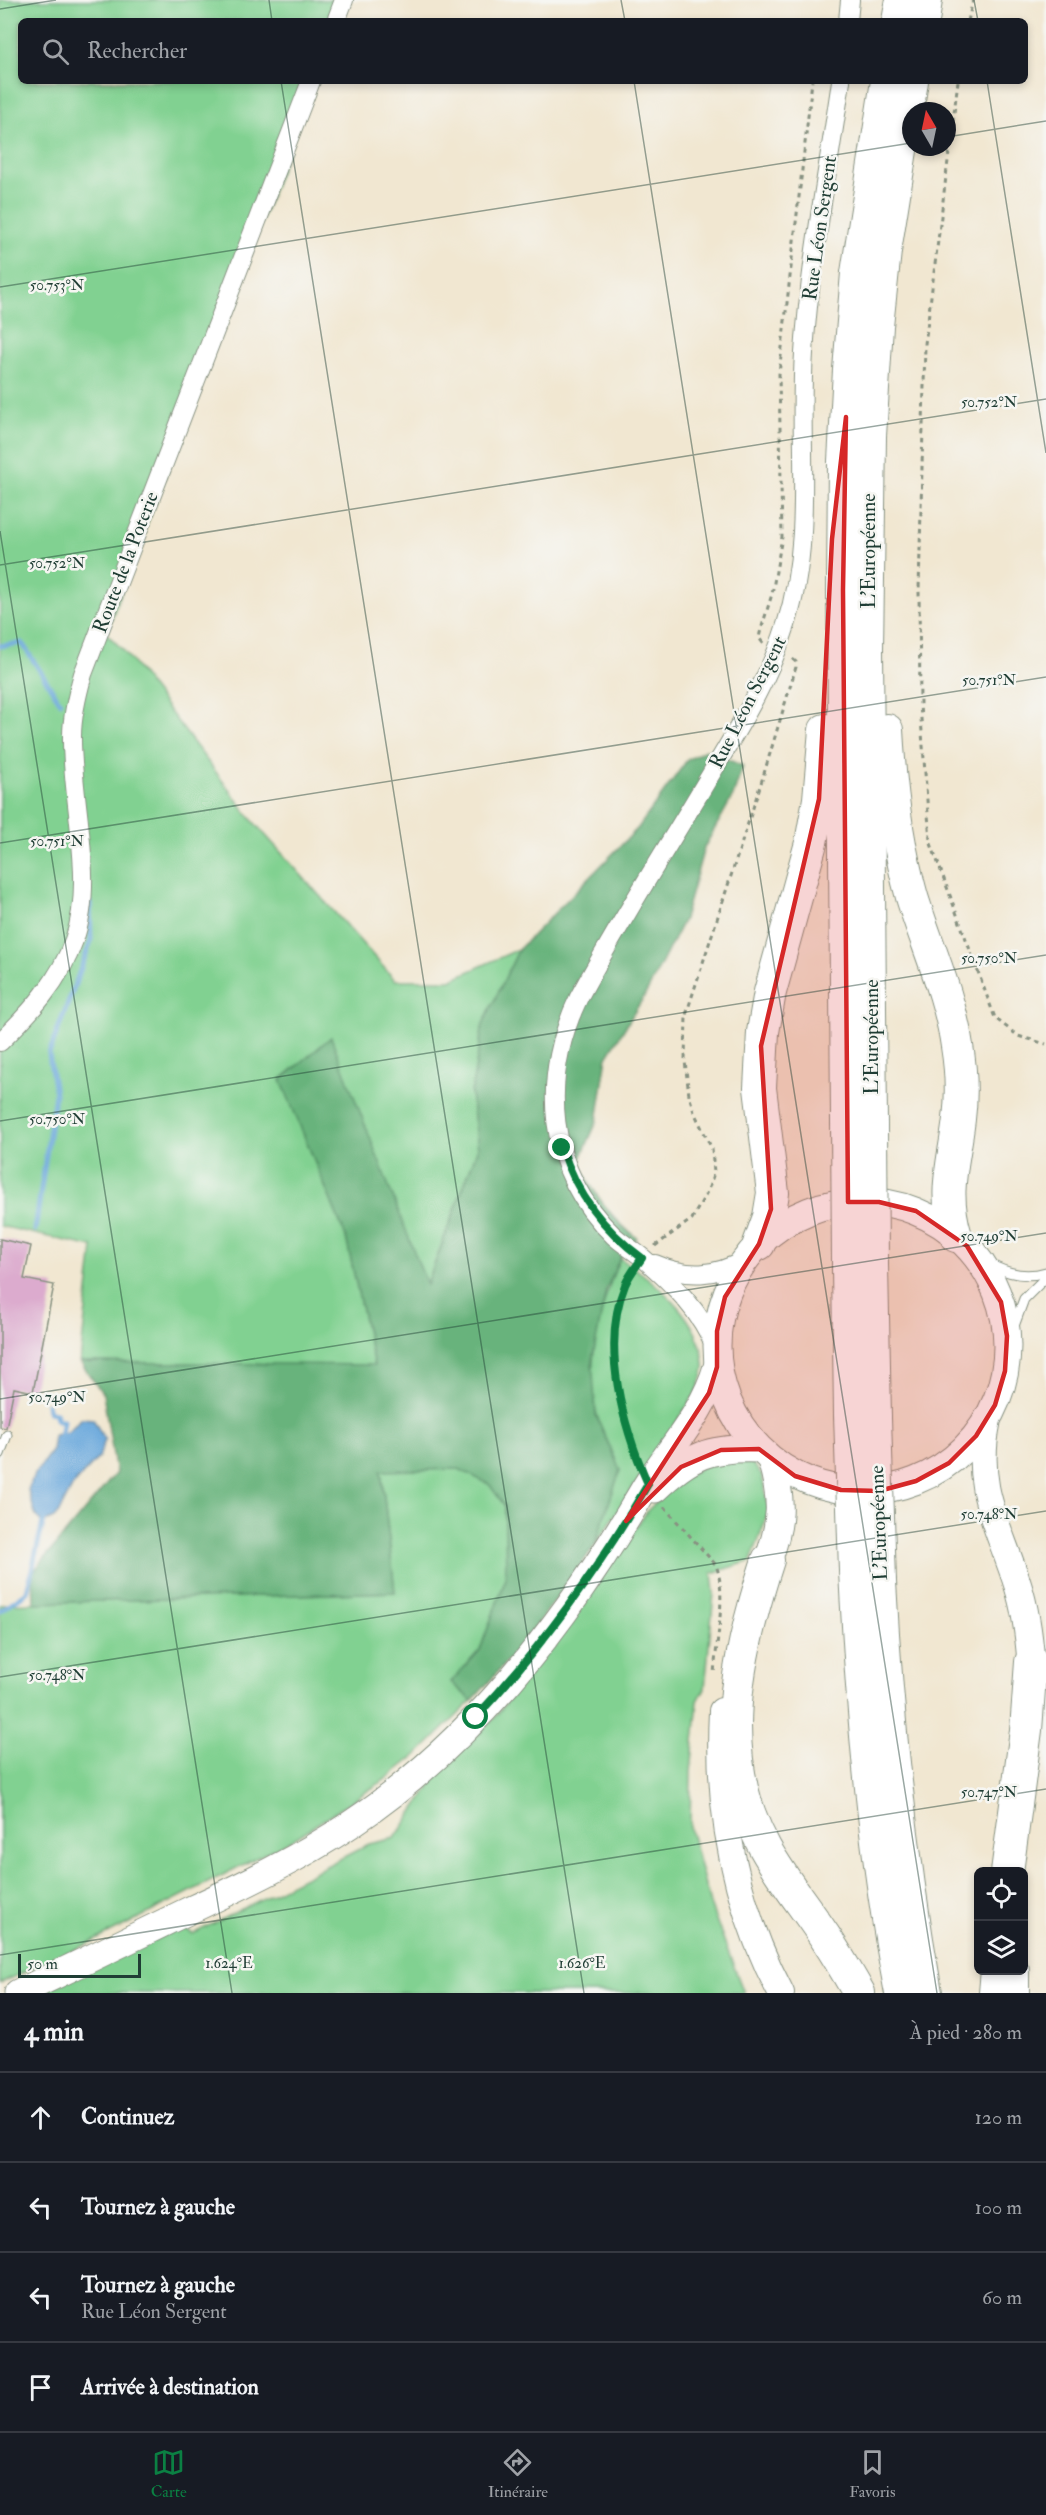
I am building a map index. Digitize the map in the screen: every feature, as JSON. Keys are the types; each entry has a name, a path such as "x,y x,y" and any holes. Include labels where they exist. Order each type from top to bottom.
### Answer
{"highway":[{"path":"899,18 902,0"},
{"path":"923,18 926,0"},
{"name":"L'Européenne","path":"859,1124 843,590 846,417 857,273 887,84"},
{"name":"L'Européenne","path":"901,1993 885,1893 860,1668 867,1577 862,1417 859,1124 870,436 877,326 887,230 911,84"},
{"path":"752,1251 769,1217 773,1193 761,1102 761,1046 770,992 807,861 817,813 825,734 832,539 846,417"},
{"path":"867,591 882,629 889,758 901,851 917,912 950,1010 958,1048 960,1107 948,1190 949,1213 966,1246"},
{"path":"768,1560 752,1607 738,1676 734,1728 739,1777 749,1812 765,1848 822,1932 859,1993"},
{"name":"L'Européenne","path":"867,1577 926,1993"},
{"path":"1008,1867 1026,1730 1032,1662"},
{"path":"995,1993 997,1975"}],"main road":[{"path":"18,1993 262,1876 324,1841 391,1795 456,1738 528,1659 650,1488 700,1409 712,1385 722,1306 732,1281 752,1251 773,1231 797,1216 823,1206 851,1201 879,1202 907,1208 933,1220 966,1246 998,1294 1005,1319 1007,1345 1004,1380 987,1421 970,1444 941,1468 916,1481 888,1489 860,1492 822,1486 795,1476 765,1455 720,1450 702,1455 650,1488"},
{"path":"717,1358 723,1392 733,1415 765,1455 779,1488 778,1531 768,1560 753,1585 730,1653 722,1712 720,1767 724,1812 735,1870 754,1932 781,1993"},
{"path":"987,1421 982,1455 984,1486 1022,1598 1032,1662 1033,1744 1020,1867"},
{"path":"1016,1975 1016,1993"}],"street":[{"path":"337,18 344,0"},
{"path":"848,18 850,0"},
{"name":"Route de la Poterie","path":"0,1042 44,994 61,969 75,940 80,919 83,885 72,738 74,709 82,674 310,84"},
{"name":"Rue Léon Sergent","path":"642,1258 619,1241 603,1225 569,1170 559,1136 555,1109 558,1052 569,1017 582,991 728,746 777,650 790,611 802,550 801,428 807,315 817,230 841,84"},
{"path":"642,1258 678,1272 699,1275 717,1272 752,1251"},
{"path":"642,1258 695,1310 706,1327 717,1358"}],"lane":[{"path":"966,1246 1009,1273 1046,1274"},
{"path":"1007,1345 1024,1299 1046,1274"},
{"path":"0,1455 7,1435"}],"path":[{"path":"969,18 973,0"},
{"path":"713,1680 720,1601 719,1573 716,1565 672,1518 650,1488 626,1427 615,1356 623,1292 646,1252 692,1219 708,1190 714,1173 712,1149 694,1112 689,1095 685,1061 686,1015 690,996 762,780 796,667 793,659 762,642 759,638 772,594 782,537 779,367 812,84"},
{"path":"958,84 925,344 920,590 920,705 924,779 930,841 995,1018 1018,1036 1046,1044"}],"highlighted area":[{"path":"846,417 843,590 848,1202 879,1202 916,1211 967,1246 1001,1302 1007,1336 1005,1371 995,1405 976,1436 949,1463 916,1481 879,1491 841,1490 795,1476 759,1449 721,1450 681,1467 626,1521 709,1393 717,1367 717,1331 725,1297 759,1244 771,1209 761,1046 819,799 832,539"}],"green space":[{"path":"0,0 344,0 337,18 18,18 18,84 313,84 106,633 124,651 252,820 395,980 450,980 519,949 483,1024 471,1093 478,1148 426,1286 331,1038 281,1079 346,1237 374,1366 80,1362 93,1247 0,1226"},
{"path":"705,750 743,766 733,796 704,848 684,919 648,990 607,1057 597,1121 579,1163 604,1204 637,1238 620,1258 606,1290 592,1361 596,1415 620,1470 594,1547 525,1641 472,1701 451,1682 480,1650 506,1578 505,1506 489,1484 459,1469 381,1471 395,1592 34,1603 33,1572 116,1473 103,1394 80,1362 374,1365 346,1237 281,1080 331,1037 427,1285 478,1148 471,1093 483,1024 519,949 638,828 687,760"},
{"path":"620,1258 662,1290 686,1317 701,1347 704,1367 697,1391 594,1547 620,1470 597,1415 592,1377 596,1335"},
{"path":"747,1457 762,1475 769,1511 751,1561 712,1573 714,1593 705,1688 698,1701 691,1772 690,1828 710,1904 744,1993 38,1993 182,1927 193,1934 369,1844 395,1838 441,1771 492,1721 590,1595 648,1510 679,1480 712,1461"},
{"path":"459,1469 489,1484 505,1506 506,1578 480,1650 451,1682 472,1701 419,1753 386,1779 297,1837 92,1942 0,1983 0,1604 395,1592 381,1470"}],"water":[{"path":"82,1418 93,1419 105,1440 99,1457 73,1485 54,1518 43,1523 36,1516 28,1490 34,1475 52,1450 54,1435 68,1432"}],"building":[{"path":"0,1239 31,1246 24,1279 54,1285 33,1392 14,1388 6,1428 0,1427"}],"waterway":[{"path":"0,646 22,643 60,702"},
{"path":"35,1230 55,1094 49,1054 91,941 90,903"},
{"path":"47,1404 49,1412 56,1413 57,1420 63,1420 60,1438"},
{"path":"0,1611 27,1592 44,1518"}],"route":[{"path":"476,1717 528,1659 548,1632 626,1521 648,1484 626,1427 615,1356 617,1325 623,1292 630,1275 642,1258 619,1241 595,1215 569,1170 562,1148"}]}
